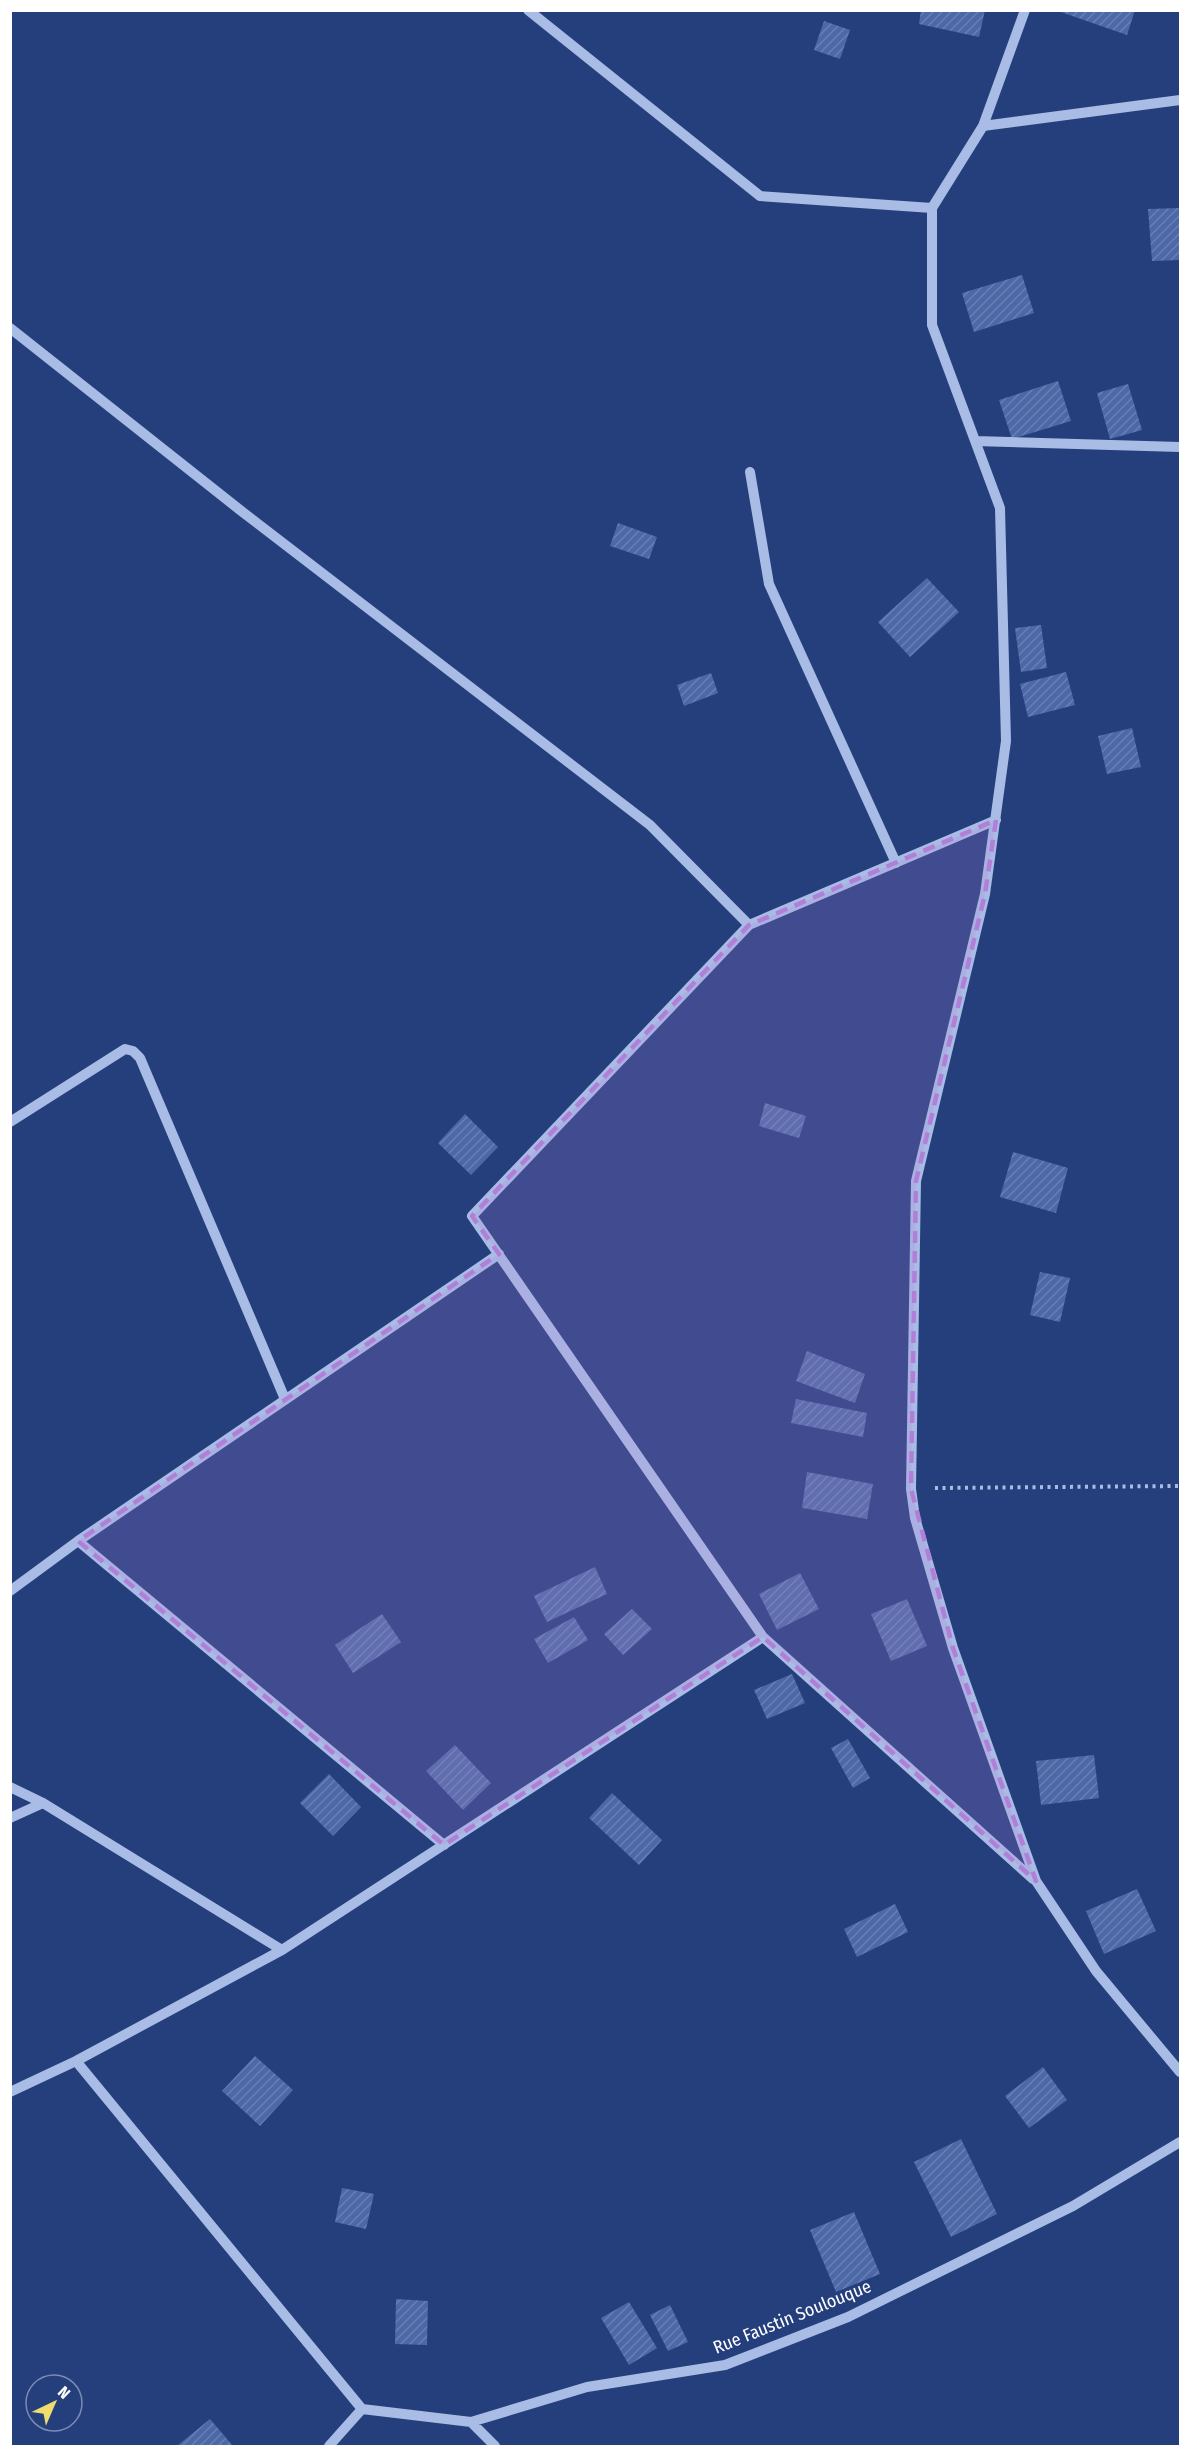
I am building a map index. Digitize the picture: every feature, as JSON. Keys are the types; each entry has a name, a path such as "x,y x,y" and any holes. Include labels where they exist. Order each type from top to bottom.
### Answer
{"street":[{"path":"528,10 760,196 932,208"},
{"path":"1025,10 983,126 932,208 932,325 1000,508 1006,741 986,894 916,1181 911,1489 915,1518 953,1648 1036,1881 1096,1971 1180,2072"},
{"path":"983,126 1180,100"},
{"path":"10,328 240,510 650,825 749,925"},
{"path":"975,441 1180,447"},
{"path":"750,472 769,584 896,863"},
{"path":"996,820 749,925 472,1216 763,1637 1036,1881"},
{"path":"10,1122 125,1049 133,1051 140,1058 285,1400"},
{"path":"10,1591 78,1541 499,1254"},
{"path":"78,1541 444,1845"},
{"path":"10,2092 76,2061 282,1950 763,1637"},
{"path":"10,1787 43,1803 282,1950"},
{"path":"10,1818 43,1803"},
{"path":"76,2061 362,2409 329,2446"},
{"name":"Rue Faustin Soulouque","path":"362,2409 471,2422 587,2386 725,2365 848,2317 1073,2206 1180,2142"},
{"path":"471,2422 495,2446"}],"path":[{"path":"911,1489 1180,1486"}],"highlighted area":[{"path":"996,820 985,894 916,1181 911,1489 953,1648 1036,1881 763,1637 444,1845 78,1541 499,1254 472,1216 749,925"}],"building":[{"path":"921,10 985,10 979,37 919,24"},
{"path":"1055,10 1135,10 1127,35"},
{"path":"824,21 850,30 840,59 814,50"},
{"path":"1179,208 1180,260 1152,261 1148,209"},
{"path":"1022,275 1034,313 974,332 962,293"},
{"path":"1058,381 1071,421 1012,439 999,400"},
{"path":"1128,384 1142,430 1110,439 1097,393"},
{"path":"618,523 657,537 649,559 610,546"},
{"path":"927,578 959,612 910,657 878,622"},
{"path":"1041,625 1047,668 1021,672 1015,628"},
{"path":"1066,672 1075,705 1028,717 1020,684"},
{"path":"711,673 718,693 684,706 677,685"},
{"path":"1132,728 1141,767 1107,774 1098,736"},
{"path":"765,1103 806,1116 799,1138 759,1126"},
{"path":"465,1114 498,1147 471,1175 438,1143"},
{"path":"1013,1152 1068,1168 1056,1213 1000,1197"},
{"path":"1040,1272 1070,1278 1060,1322 1030,1315"},
{"path":"807,1351 865,1374 855,1403 796,1381"},
{"path":"796,1399 867,1413 863,1437 791,1423"},
{"path":"807,1472 873,1484 867,1519 802,1508"},
{"path":"595,1567 607,1594 547,1622 534,1596"},
{"path":"800,1573 819,1609 777,1630 759,1594"},
{"path":"907,1599 927,1646 891,1661 871,1614"},
{"path":"632,1609 652,1629 623,1655 604,1634"},
{"path":"382,1614 401,1642 353,1673 335,1645"},
{"path":"574,1617 588,1640 548,1663 534,1639"},
{"path":"792,1674 805,1703 767,1719 754,1690"},
{"path":"848,1739 870,1778 853,1788 831,1748"},
{"path":"455,1745 491,1783 463,1810 426,1771"},
{"path":"1094,1755 1099,1798 1041,1805 1036,1761"},
{"path":"329,1774 361,1807 333,1836 300,1803"},
{"path":"612,1793 662,1840 639,1865 589,1818"},
{"path":"1137,1889 1156,1931 1104,1954 1086,1911"},
{"path":"895,1904 908,1932 857,1957 844,1929"},
{"path":"255,2056 293,2090 260,2126 222,2091"},
{"path":"1043,2067 1067,2100 1029,2128 1005,2096"},
{"path":"961,2139 997,2214 951,2237 914,2162"},
{"path":"342,2188 374,2194 366,2229 335,2222"},
{"path":"854,2212 880,2274 836,2292 810,2230"},
{"path":"396,2299 428,2301 427,2345 395,2344"},
{"path":"629,2302 657,2348 629,2365 601,2318"},
{"path":"670,2305 688,2342 668,2351 650,2315"},
{"path":"210,2419 233,2446 177,2446"}]}
